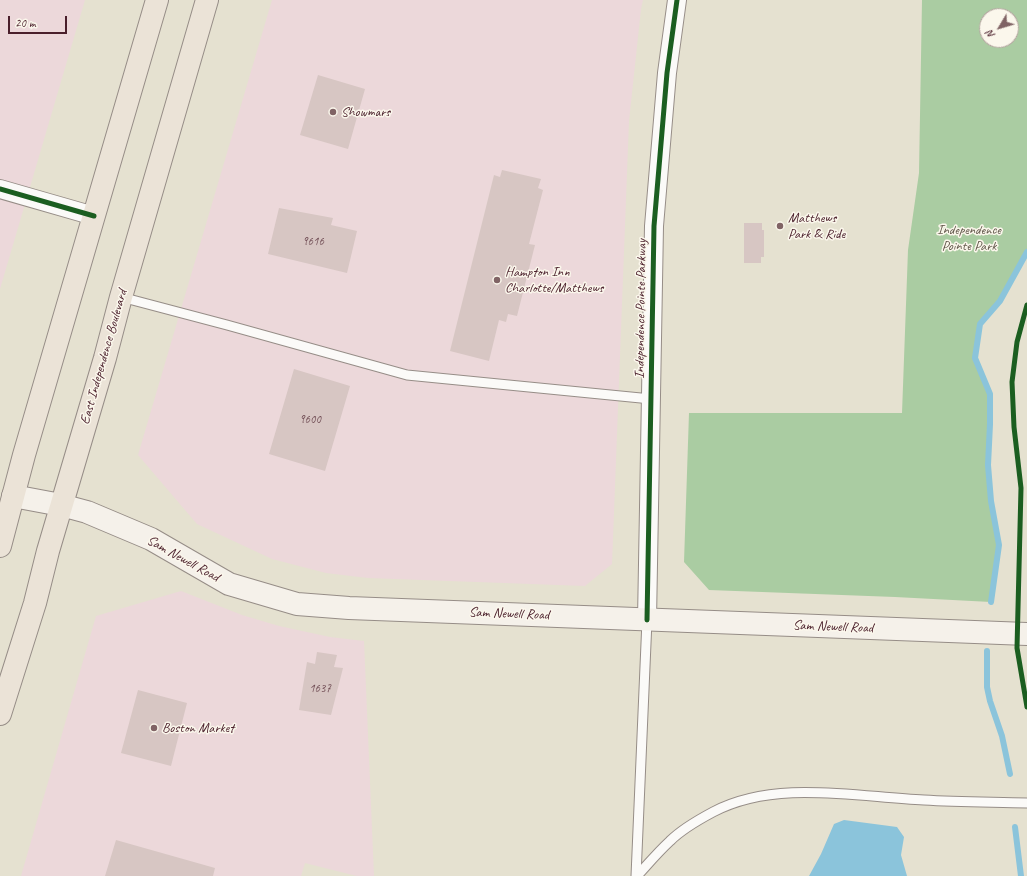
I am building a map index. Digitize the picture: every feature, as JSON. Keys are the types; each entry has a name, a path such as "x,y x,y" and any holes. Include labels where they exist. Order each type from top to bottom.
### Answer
{"highway":[{"path":"0,546 13,496 157,0"},
{"name":"East Independence Boulevard","path":"0,714 35,603 103,366 121,297 207,0"}],"main road":[{"name":"Sam Newell Road","path":"13,496 62,505 87,512 151,539 229,584 297,604 349,608 1027,634"}],"street":[{"name":"Independence Pointe Parkway","path":"647,620 654,226 666,73 677,0"},
{"path":"0,189 94,216"}],"lane":[{"path":"121,297 407,375 651,399"},
{"path":"636,876 647,620"},
{"path":"636,876 670,841 689,826 714,812 738,802 759,796 781,793 812,792 924,800 1027,803"}],"shaded area":[{"path":"0,0 85,0 0,289"},
{"path":"272,0 643,0 629,121 612,564 585,586 368,578 326,573 272,559 197,524 138,455"},
{"path":"181,591 242,615 279,626 330,637 364,641 374,876 357,876 305,863 301,876 21,876 96,616"}],"green space":[{"name":"Independence Pointe Park","path":"922,0 1027,0 1027,252 1000,301 980,324 975,358 990,394 988,465 991,501 999,545 991,602 709,590 684,562 689,413 902,413 908,250 919,173"}],"water":[{"path":"844,820 897,827 904,837 901,855 907,876 809,876 821,854 834,824"}],"building":[{"name":"Showmars","path":"318,75 365,89 348,149 300,135"},
{"name":"Hampton Inn Charlotte/Matthews","path":"502,170 541,179 538,188 543,190 529,244 535,245 517,316 508,314 506,322 499,320 489,361 450,351 494,175 500,177"},
{"path":"279,208 333,218 331,225 357,231 347,273 268,254"},
{"path":"744,223 762,223 762,230 764,230 764,257 761,257 761,263 744,263"},
{"path":"294,369 350,386 325,471 269,454"},
{"path":"317,652 337,655 334,667 343,668 331,715 299,710 307,662 315,664"},
{"name":"Boston Market","path":"138,690 187,703 171,766 121,753"},
{"path":"116,840 215,868 213,876 105,876"}],"waterway":[{"path":"991,602 999,545 991,501 988,465 990,394 975,358 980,324 1000,301 1027,252"},
{"path":"987,651 987,687 990,701 1002,736 1010,774"},
{"path":"1015,827 1021,876"}],"cycle path":[{"path":"647,620 654,226 667,73 677,0"},
{"path":"0,189 94,216"},
{"path":"1027,305 1017,342 1012,382 1014,427 1021,488 1017,648 1027,707"}],"place":[{"name":"Showmars","path":"333,112"},
{"name":"Matthews Park & Ride","path":"780,226"},
{"name":"Hampton Inn Charlotte/Matthews","path":"497,280"},
{"name":"Boston Market","path":"154,728"}]}
